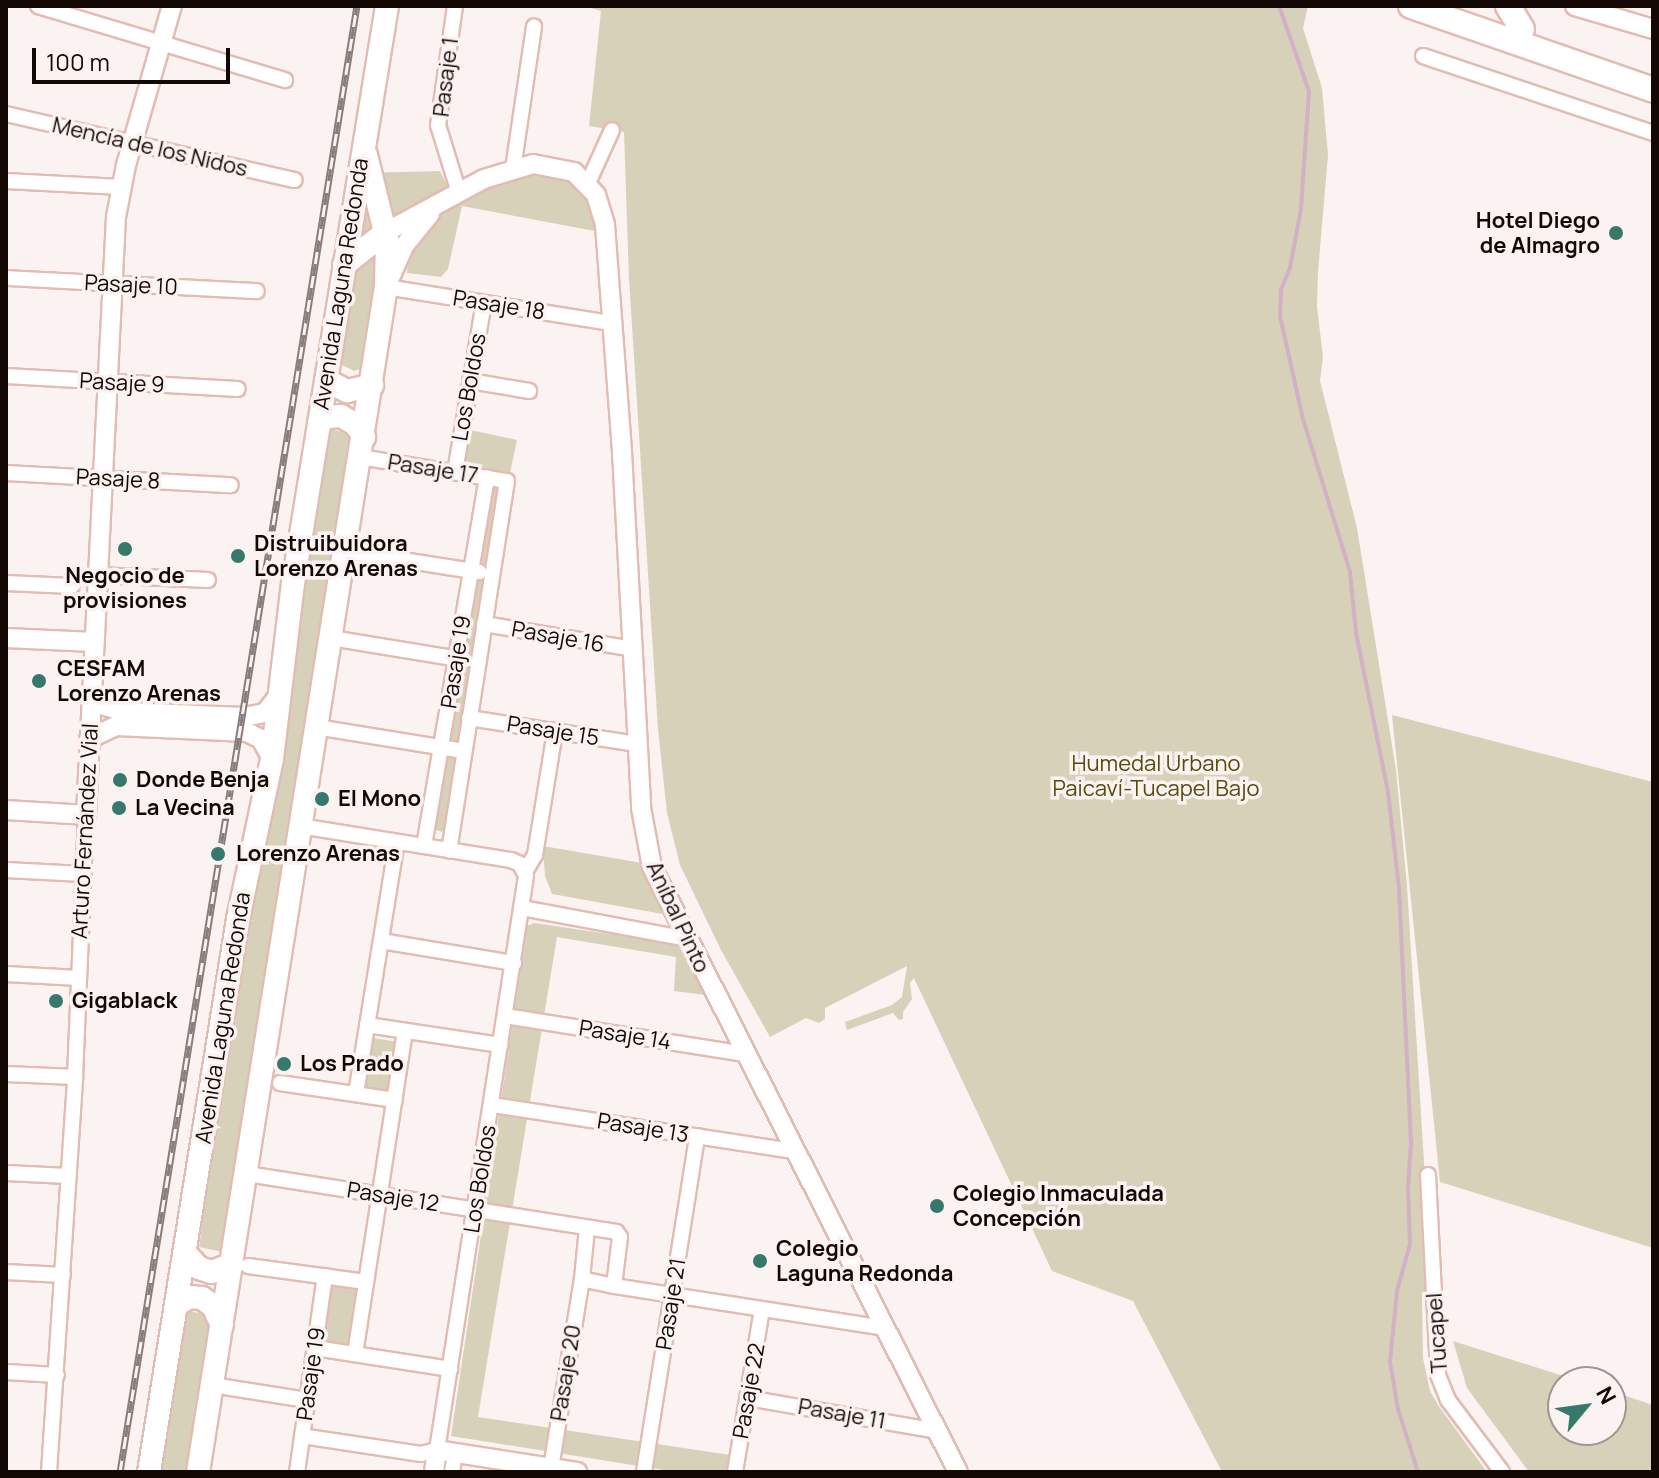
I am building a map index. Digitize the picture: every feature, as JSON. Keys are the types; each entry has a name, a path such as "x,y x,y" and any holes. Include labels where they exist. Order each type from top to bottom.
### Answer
{"highway":[{"path":"1411,6 1653,90"},
{"path":"1457,6 1653,74"},
{"path":"1508,6 1522,29"}],"main road":[{"path":"363,142 387,6"},
{"name":"Avenida Laguna Redonda","path":"198,1472 222,1325 240,1265 247,1174 386,287 386,232 363,142"},
{"name":"Avenida Laguna Redonda","path":"149,1472 238,919 272,759 293,584 363,142"},
{"path":"344,265 386,232"},
{"path":"326,380 347,391 372,385"},
{"path":"319,423 333,415 344,417 362,447"},
{"path":"185,1253 199,1268 211,1272 240,1265"},
{"path":"176,1305 190,1297 202,1298 213,1306 222,1325"}],"street":[{"path":"38,6 285,80"},
{"name":"Arturo Fernández Vial","path":"49,1472 75,1077 111,284 121,187 172,6"},
{"name":"Pasaje 1","path":"455,6 438,125 459,193"},
{"path":"1575,6 1653,29"},
{"path":"513,169 534,27"},
{"path":"1423,56 1653,133"},
{"name":"Mencía de los Nidos","path":"6,114 295,180"},
{"path":"386,232 459,193 513,169 533,164 561,167 588,183 612,130"},
{"path":"6,181 121,187"},
{"name":"Aníbal Pinto","path":"588,183 602,208 637,744 648,852 661,887 958,1472"},
{"path":"386,287 404,246 440,203"},
{"name":"Pasaje 10","path":"6,278 257,291"},
{"name":"Pasaje 18","path":"386,287 611,323"},
{"name":"Los Boldos","path":"455,472 484,303"},
{"name":"Pasaje 9","path":"6,376 238,389"},
{"path":"470,381 529,391"},
{"name":"Pasaje 17","path":"362,447 455,472 507,481"},
{"name":"Pasaje 8","path":"6,473 231,485"},
{"name":"Pasaje 19","path":"424,846 487,477"},
{"name":"Pasaje 19","path":"449,850 507,481"},
{"path":"345,551 492,575"},
{"path":"97,575 208,580"},
{"path":"6,583 72,586"},
{"name":"Pasaje 16","path":"484,624 633,649"},
{"path":"6,638 94,642"},
{"path":"331,638 478,663"},
{"path":"92,694 105,706 125,712 244,717 265,713 280,694"},
{"name":"Pasaje 15","path":"469,718 637,744"},
{"path":"89,739 116,726 247,732 261,739 272,759"},
{"path":"316,727 464,751"},
{"path":"300,826 511,860 525,872 535,855 555,731"},
{"path":"6,810 86,815"},
{"path":"356,1094 397,842"},
{"path":"6,870 83,874"},
{"name":"Los Boldos","path":"452,1472 446,1452 450,1369 514,963 525,872"},
{"path":"522,908 687,939"},
{"path":"381,941 514,963"},
{"path":"6,974 79,978"},
{"name":"Pasaje 14","path":"505,1016 745,1054"},
{"path":"367,1025 501,1045"},
{"name":"Pasaje 19","path":"355,1354 405,1031"},
{"path":"6,1074 75,1077"},
{"path":"280,1083 395,1100"},
{"name":"Pasaje 13","path":"492,1105 794,1151"},
{"name":"Pasaje 21","path":"644,1472 697,1136"},
{"path":"6,1173 68,1176"},
{"name":"Pasaje 12","path":"247,1174 616,1232 620,1237 614,1286"},
{"name":"Tucapel","path":"1428,1175 1438,1375 1448,1400 1502,1472"},
{"path":"587,1228 582,1279 884,1328"},
{"path":"240,1265 366,1282"},
{"path":"6,1272 63,1275"},
{"name":"Pasaje 19","path":"297,1472 325,1276"},
{"name":"Pasaje 20","path":"551,1468 582,1279"},
{"name":"Pasaje 22","path":"735,1472 762,1309"},
{"path":"315,1348 450,1369"},
{"path":"6,1372 57,1375"},
{"path":"212,1385 307,1400"},
{"name":"Pasaje 11","path":"748,1398 937,1431"},
{"path":"302,1436 421,1454 446,1452 577,1472"},
{"path":"434,1472 446,1452"}],"green space":[{"name":"Humedal Urbano Paicaví-Tucapel Bajo","path":"583,6 1308,6 1303,28 1322,88 1328,155 1318,272 1317,307 1323,357 1320,381 1357,528 1396,770 1407,886 1429,1243 1427,1288 1422,1296 1423,1358 1430,1391 1487,1472 1222,1472 1133,1301 1052,1271 914,978 910,983 912,999 903,1012 903,1019 899,1020 893,1013 847,1030 845,1022 892,1005 902,997 907,966 825,1008 825,1019 819,1023 806,1018 770,1037 721,950 680,865 667,813 658,729 629,279 624,132 589,126 601,11"},
{"path":"553,169 597,208 600,232 462,206 448,269 441,277 407,273 408,258 419,235 455,188"},
{"path":"440,171 449,189 352,249 363,173"},
{"path":"366,245 380,258 362,368 354,371 340,364 355,257"},
{"path":"325,427 352,435 227,1253 199,1247 245,921 255,921 245,919"},
{"path":"466,429 517,440 510,473 463,466"},
{"path":"491,480 503,481 443,832 433,829"},
{"path":"1392,715 1653,782 1653,1248 1440,1182"},
{"path":"543,846 642,863 668,915 552,894 545,876"},
{"path":"534,923 678,944 706,995 674,991 676,957 557,937 478,1417 730,1455 727,1472 676,1472 451,1436 527,926"},
{"path":"367,1037 398,1042 389,1099 358,1094"},
{"path":"331,1285 360,1288 351,1349 323,1344"},
{"path":"176,1308 217,1317 191,1472 161,1472"},
{"path":"1453,1341 1547,1371 1547,1446 1627,1446 1627,1396 1653,1405 1653,1472 1529,1472 1467,1388"}],"waterway":[{"path":"1279,6 1309,91 1301,209 1290,268 1281,289 1280,316 1303,419 1350,572 1356,633 1388,792 1399,889 1411,1143 1408,1187 1410,1244 1397,1291 1390,1362 1398,1409 1418,1472"}],"railway":[{"path":"120,1472 357,6"}],"place":[{"name":"Hotel Diego de Almagro","path":"1616,233"},
{"name":"Negocio de provisiones","path":"125,549"},
{"name":"Distruibuidora Lorenzo Arenas","path":"238,556"},
{"name":"CESFAM Lorenzo Arenas","path":"39,681"},
{"name":"Donde Benja","path":"120,780"},
{"name":"El Mono","path":"322,799"},
{"name":"La Vecina","path":"119,808"},
{"name":"Lorenzo Arenas","path":"218,854"},
{"name":"Gigablack","path":"56,1001"},
{"name":"Los Prado","path":"284,1064"},
{"name":"Colegio Inmaculada Concepción","path":"937,1206"},
{"name":"Colegio Laguna Redonda","path":"760,1261"}]}
